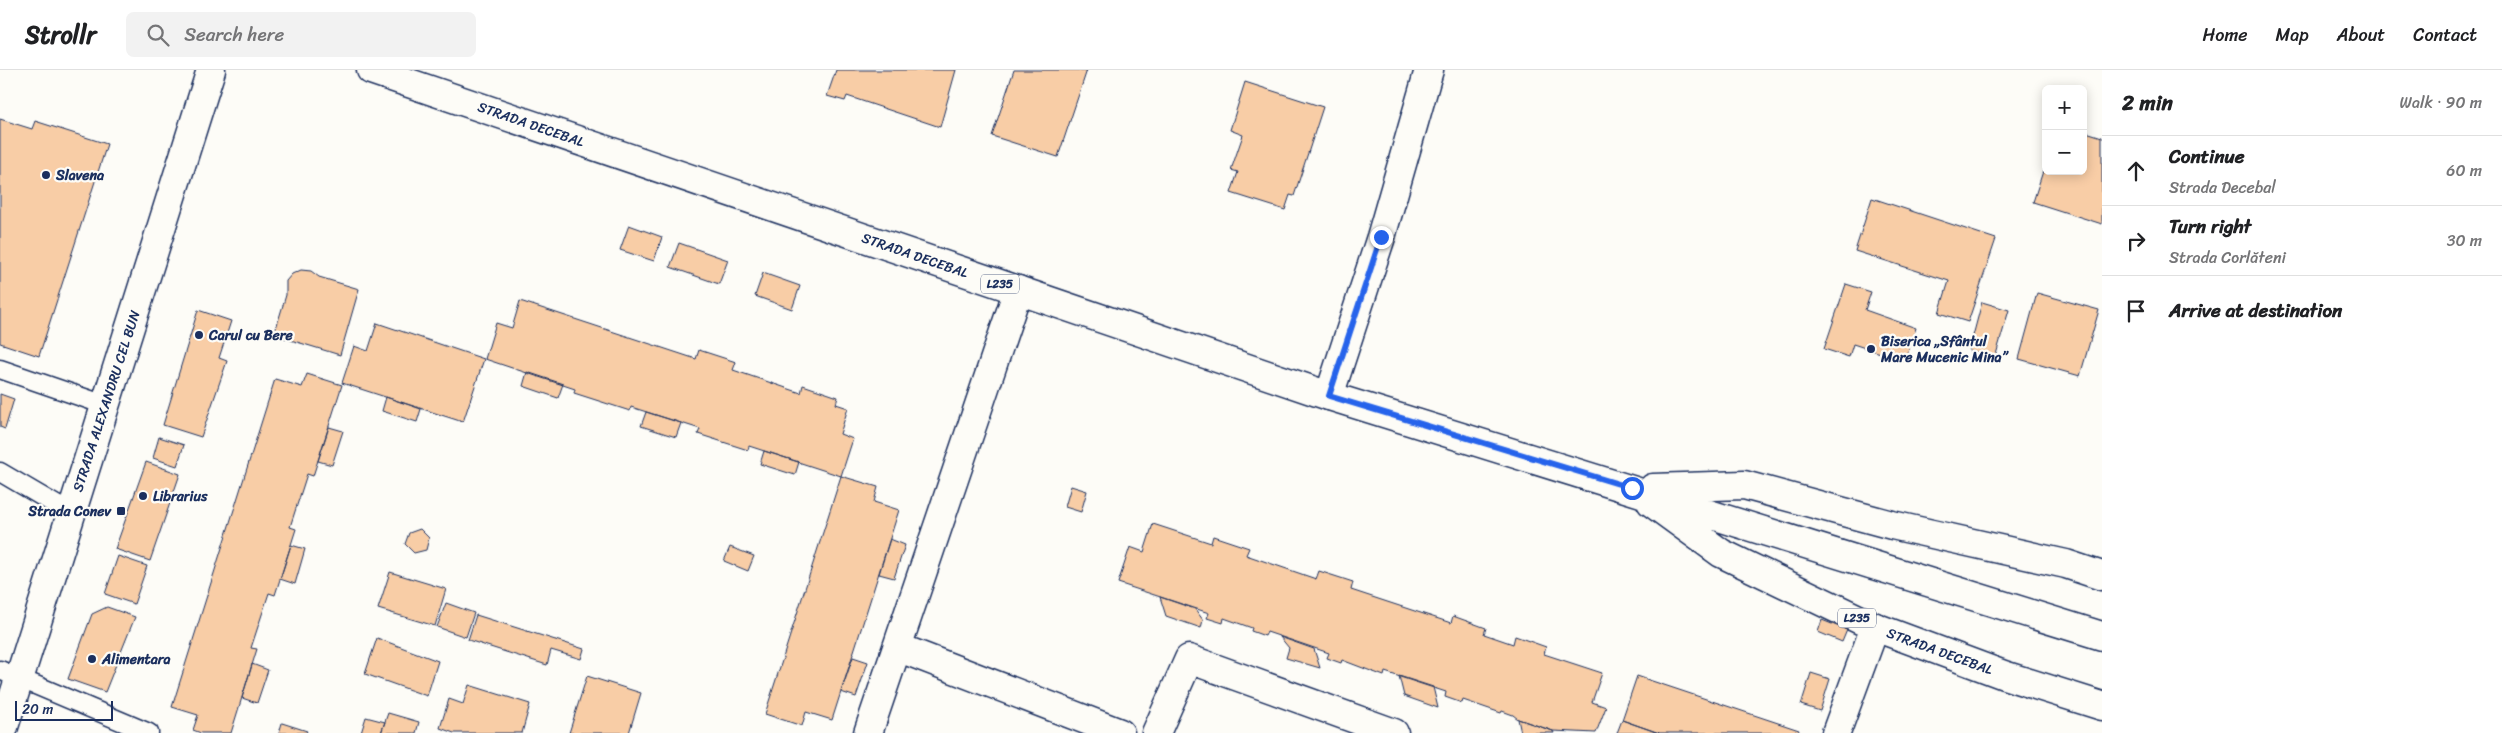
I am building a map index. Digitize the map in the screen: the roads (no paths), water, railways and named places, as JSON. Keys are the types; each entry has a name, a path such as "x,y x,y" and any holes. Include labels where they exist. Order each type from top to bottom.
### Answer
{"main road":[{"name":"STRADA ALEXANDRU CEL BUN","path":"2,733 10,673 70,513 211,70"},
{"name":"STRADA DECEBAL","path":"371,70 1329,396 1632,488 2102,636"},
{"path":"1329,396 1381,237 1429,70"},
{"path":"868,733 1018,290"},
{"name":"STRADA DECEBAL","path":"1632,488 1744,485 1892,525 2066,564 2102,576"},
{"name":"STRADA DECEBAL","path":"1632,488 1721,553 1875,627 2004,675 2102,706"},
{"path":"1836,733 1875,627"},
{"path":"898,647 1120,733"},
{"path":"1156,733 1189,659 1394,733"}],"lane":[{"path":"0,369 105,405"},
{"path":"0,472 70,513"},
{"path":"10,673 149,733"}],"place":[{"name":"Slavena","path":"46,175"},
{"name":"Carul cu Bere","path":"199,335"},
{"name":"Biserica „Sfântul Mare Mucenic Mina”","path":"1871,349"},
{"name":"Librarius","path":"143,496"},
{"name":"Strada Conev","path":"121,511"},
{"name":"Alimentara","path":"92,659"}]}
